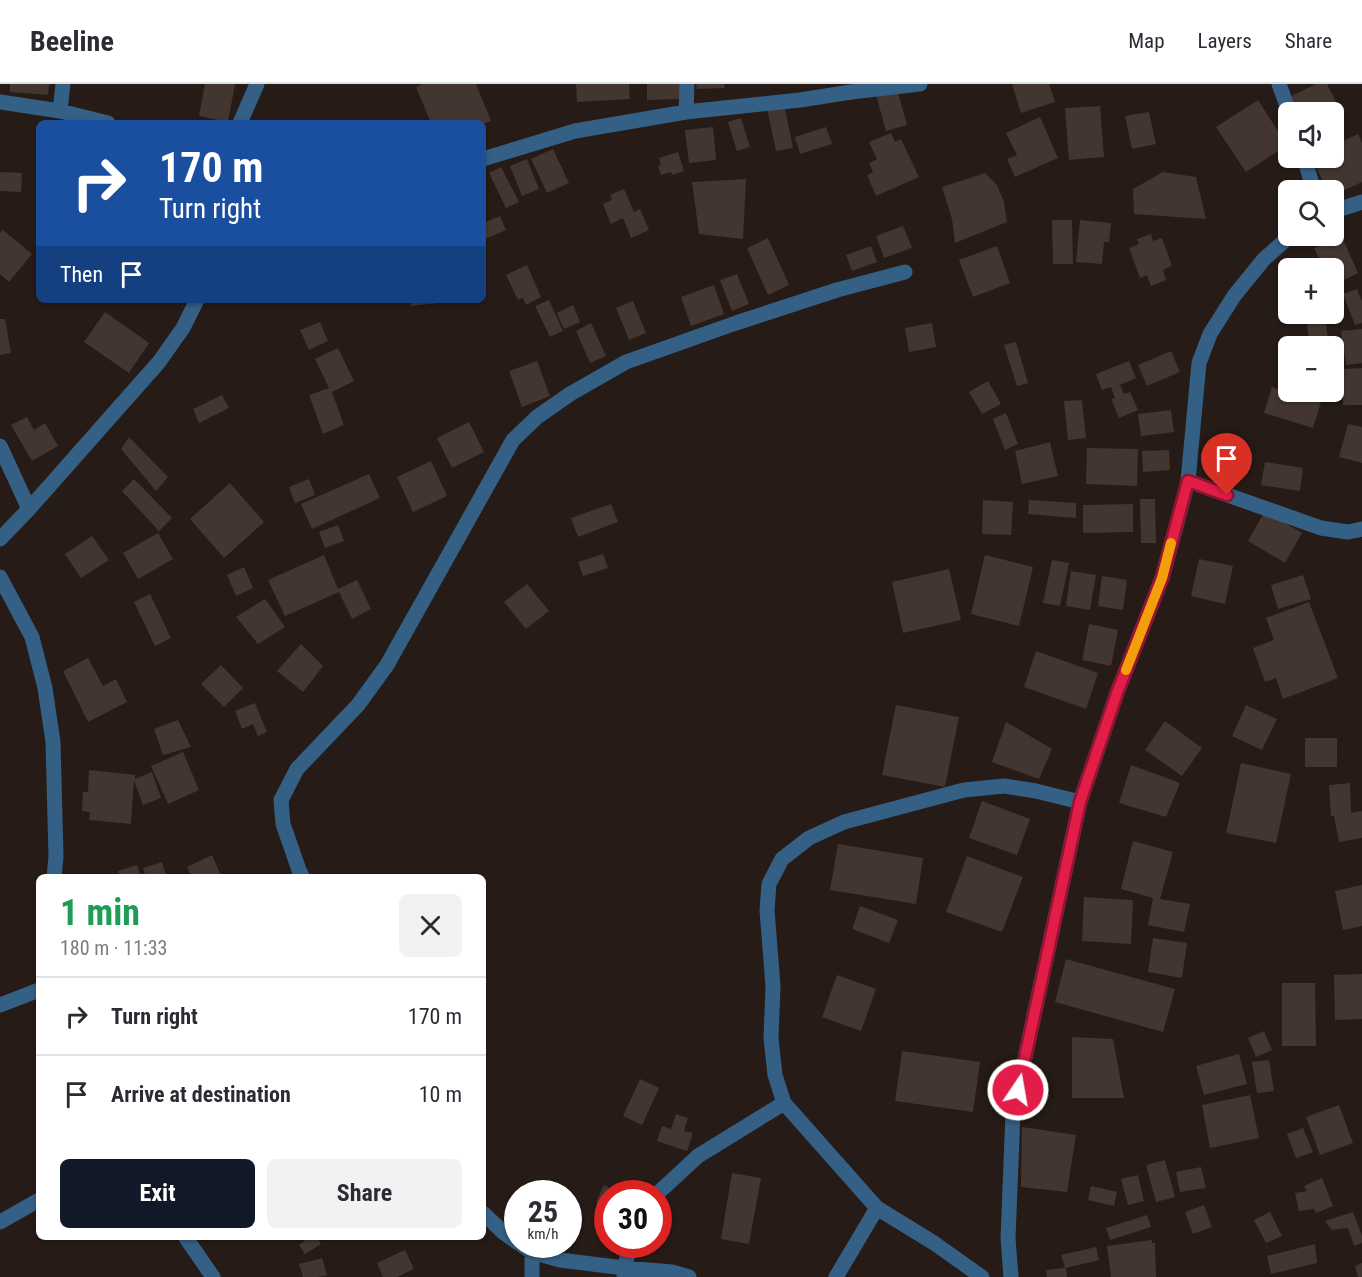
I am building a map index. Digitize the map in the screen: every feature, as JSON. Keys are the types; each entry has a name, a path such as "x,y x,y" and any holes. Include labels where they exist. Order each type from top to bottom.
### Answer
{"street":[{"path":"60,111 63,84"},
{"path":"241,120 257,84"},
{"path":"686,112 687,84"},
{"path":"486,158 574,131 686,112 920,84"},
{"path":"1279,84 1285,102"},
{"path":"0,102 60,111 96,120"},
{"path":"1344,208 1362,202"},
{"path":"1011,1277 1008,1238 1013,1113 1080,802 1117,693 1162,578 1188,481 1199,363 1210,334 1234,296 1264,259 1279,246"},
{"path":"301,874 283,824 281,800 297,769 358,705 387,665 513,440 537,417 570,394 626,362 735,323 837,290 904,272"},
{"path":"0,539 159,362 183,328 196,303"},
{"path":"0,446 29,509"},
{"path":"1188,481 1321,528 1348,532 1362,529"},
{"path":"0,577 32,637 45,688 53,742 56,856 54,874"},
{"path":"982,1277 934,1243 877,1208 784,1103 775,1075 771,1038 773,986 767,910 769,884 782,859 809,838 844,822 964,790 1004,786 1080,802"},
{"path":"0,1005 36,991"},
{"path":"671,1180 698,1156 784,1103"},
{"path":"0,1222 36,1202"},
{"path":"836,1277 877,1208"},
{"path":"486,1216 504,1233"},
{"path":"187,1240 213,1277"},
{"path":"526,1258 532,1277"},
{"path":"555,1258 624,1273 672,1272 689,1277"},
{"path":"624,1273 628,1258"}],"building":[{"path":"10,84 49,84 48,95 10,92"},
{"path":"205,84 235,84 228,120 199,116"},
{"path":"422,84 476,84 491,121 486,123 486,120 430,120 416,87"},
{"path":"576,84 629,84 630,99 577,102"},
{"path":"647,84 681,84 681,99 647,100"},
{"path":"696,84 724,84 725,88 697,89"},
{"path":"1012,84 1049,84 1055,102 1021,113"},
{"path":"1316,84 1327,84 1336,102 1289,102 1287,98"},
{"path":"897,89 907,125 886,131 876,95"},
{"path":"1258,100 1278,131 1278,151 1246,172 1216,127"},
{"path":"784,104 793,148 776,151 767,108"},
{"path":"1100,106 1104,157 1069,160 1065,108"},
{"path":"1149,112 1156,144 1132,149 1125,116"},
{"path":"1040,117 1058,158 1015,177 1007,159 1017,155 1006,133"},
{"path":"741,118 750,147 737,151 728,122"},
{"path":"713,127 716,160 689,163 685,130"},
{"path":"826,127 832,144 800,154 795,137"},
{"path":"891,133 895,142 901,139 919,177 876,196 867,175 873,172 869,163 877,159 869,142"},
{"path":"1358,134 1362,143 1362,182 1344,190 1344,180 1322,180 1317,168 1344,168 1344,140"},
{"path":"553,149 569,183 547,193 531,159"},
{"path":"678,152 684,171 672,175 671,172 661,175 658,166 661,165 659,158"},
{"path":"527,159 539,189 522,196 510,166"},
{"path":"501,167 519,202 506,208 489,173"},
{"path":"0,172 22,173 21,192 0,191"},
{"path":"1163,172 1196,177 1206,219 1134,214 1133,189"},
{"path":"985,173 997,185 1004,202 1007,222 955,243 952,219 942,187"},
{"path":"746,179 743,239 699,234 692,182"},
{"path":"624,189 634,212 640,209 649,230 631,238 623,218 611,224 603,204 612,200 610,195"},
{"path":"500,216 506,230 486,239 486,222"},
{"path":"1052,220 1072,220 1073,264 1053,264"},
{"path":"1080,220 1111,223 1109,242 1104,242 1102,264 1076,262"},
{"path":"903,226 912,248 884,258 876,236"},
{"path":"3,230 32,254 9,282 0,274 0,233"},
{"path":"1151,234 1153,241 1162,238 1172,266 1163,270 1166,280 1151,286 1147,275 1140,278 1129,248 1139,244 1137,239"},
{"path":"768,238 789,285 768,295 747,248"},
{"path":"1344,242 1358,273 1344,280 1344,258 1319,258 1314,248 1344,246"},
{"path":"871,246 877,262 852,271 846,255"},
{"path":"997,246 1010,283 973,297 959,260"},
{"path":"527,265 541,297 526,305 523,298 518,300 506,275"},
{"path":"737,274 749,304 732,311 720,280"},
{"path":"714,285 724,314 691,326 681,297"},
{"path":"1357,289 1362,301 1362,323 1355,325 1344,294"},
{"path":"549,300 563,331 550,337 535,306"},
{"path":"633,301 646,333 629,340 616,308"},
{"path":"411,303 439,303 411,306"},
{"path":"573,305 580,322 564,329 557,313"},
{"path":"105,312 149,343 129,373 84,342"},
{"path":"0,319 5,319 11,353 0,355"},
{"path":"320,322 328,341 309,350 300,330"},
{"path":"591,323 606,356 590,363 576,331"},
{"path":"932,323 936,347 909,352 905,328"},
{"path":"1307,324 1326,324 1328,336 1308,336"},
{"path":"1362,329 1362,363 1346,365 1344,336 1342,336 1341,331"},
{"path":"1016,342 1028,383 1017,386 1004,345"},
{"path":"338,348 354,381 332,392 344,425 323,434 309,395 329,388 315,359"},
{"path":"1171,351 1180,372 1147,386 1138,365"},
{"path":"537,361 550,396 522,407 509,371"},
{"path":"1129,361 1136,378 1120,385 1124,394 1130,392 1138,410 1119,418 1111,399 1115,398 1111,387 1102,390 1096,374"},
{"path":"1362,368 1362,405 1343,405 1344,369"},
{"path":"988,381 1001,404 982,414 969,392"},
{"path":"1272,387 1278,389 1278,402 1321,402 1313,428 1264,413"},
{"path":"222,395 229,408 199,423 193,409"},
{"path":"1082,400 1086,438 1068,440 1064,401"},
{"path":"1171,410 1174,432 1141,436 1138,414"},
{"path":"1006,413 1018,444 1005,450 993,419"},
{"path":"27,417 34,430 45,423 58,446 32,461 11,425"},
{"path":"469,422 484,452 452,468 437,438"},
{"path":"1348,424 1362,427 1362,463 1339,457"},
{"path":"129,437 168,477 156,491 121,449"},
{"path":"1050,442 1058,476 1022,484 1015,451"},
{"path":"1087,448 1138,449 1137,486 1086,484"},
{"path":"1169,450 1170,470 1143,472 1142,451"},
{"path":"431,461 447,496 413,512 397,477"},
{"path":"1265,462 1303,468 1300,491 1261,485"},
{"path":"369,474 380,498 312,529 301,504"},
{"path":"134,479 172,518 159,531 122,491"},
{"path":"309,479 315,495 295,503 289,487"},
{"path":"230,483 264,522 224,558 190,519"},
{"path":"1140,499 1155,499 1156,543 1141,543"},
{"path":"983,500 1013,502 1011,535 982,534"},
{"path":"1029,500 1076,503 1076,518 1028,514"},
{"path":"611,504 618,522 578,537 571,518"},
{"path":"1133,504 1133,532 1083,533 1083,505"},
{"path":"1265,511 1302,533 1285,563 1248,541"},
{"path":"338,525 344,541 325,548 319,532"},
{"path":"158,533 173,559 138,579 123,553"},
{"path":"92,536 109,560 81,578 65,554"},
{"path":"603,554 608,568 583,576 578,562"},
{"path":"324,555 338,589 357,580 371,609 352,619 339,592 285,616 268,580"},
{"path":"985,555 1033,567 1019,626 971,614"},
{"path":"1199,559 1233,566 1225,604 1191,596"},
{"path":"1052,560 1069,563 1060,606 1043,603"},
{"path":"244,567 253,588 236,596 227,575"},
{"path":"949,569 961,620 903,633 892,582"},
{"path":"1071,571 1096,575 1090,610 1066,606"},
{"path":"1303,575 1311,599 1278,609 1271,585"},
{"path":"1102,576 1127,580 1123,610 1098,606"},
{"path":"527,584 549,611 526,629 504,602"},
{"path":"150,594 171,638 155,646 134,602"},
{"path":"265,599 285,627 258,644 236,617"},
{"path":"1309,602 1338,678 1283,699 1276,678 1265,682 1253,648 1274,640 1266,618"},
{"path":"1089,624 1118,630 1111,666 1082,660"},
{"path":"301,644 323,666 303,692 277,671"},
{"path":"1036,651 1098,673 1086,709 1024,687"},
{"path":"88,658 103,686 116,679 127,702 88,722 63,671"},
{"path":"221,665 243,688 224,707 201,684"},
{"path":"255,703 267,732 258,736 253,724 242,729 235,711"},
{"path":"896,705 959,717 945,787 882,775"},
{"path":"1246,705 1277,719 1262,750 1232,736"},
{"path":"178,720 191,747 163,755 154,729"},
{"path":"1165,721 1202,748 1182,776 1145,750"},
{"path":"1006,722 1052,749 1039,779 992,762"},
{"path":"1305,738 1337,738 1337,767 1305,767"},
{"path":"183,752 199,790 168,804 151,766"},
{"path":"1241,763 1291,774 1276,843 1226,833"},
{"path":"1131,765 1180,783 1166,817 1119,803"},
{"path":"89,770 135,775 135,779 152,772 161,798 143,805 134,781 131,824 89,820 90,812 82,811 83,792 88,792"},
{"path":"1350,783 1351,813 1362,811 1362,838 1339,842 1334,816 1331,816 1329,785"},
{"path":"982,801 1030,819 1017,855 969,838"},
{"path":"1133,841 1173,852 1160,899 1190,904 1184,932 1148,925 1153,898 1121,889"},
{"path":"838,844 923,858 916,904 830,890"},
{"path":"212,855 220,874 190,874 187,867"},
{"path":"967,856 1023,877 1002,932 946,912"},
{"path":"162,862 166,874 145,874 143,868"},
{"path":"137,865 140,874 119,874 118,871"},
{"path":"1362,885 1362,926 1343,930 1335,891"},
{"path":"1084,897 1133,900 1131,944 1082,941"},
{"path":"860,906 898,920 889,943 852,929"},
{"path":"1153,938 1187,943 1182,978 1148,972"},
{"path":"1066,959 1175,989 1163,1032 1055,1002"},
{"path":"1362,974 1362,1019 1335,1020 1334,975"},
{"path":"837,975 876,989 861,1031 822,1017"},
{"path":"1282,983 1315,983 1316,1046 1282,1046"},
{"path":"1264,1031 1272,1050 1256,1057 1248,1038"},
{"path":"1072,1037 1113,1039 1124,1098 1072,1098"},
{"path":"902,1051 980,1062 973,1112 895,1101"},
{"path":"1239,1054 1247,1084 1204,1095 1196,1066"},
{"path":"1269,1060 1274,1091 1257,1093 1252,1062"},
{"path":"640,1079 659,1088 642,1125 623,1116"},
{"path":"1250,1095 1259,1138 1210,1148 1202,1105"},
{"path":"1339,1105 1353,1143 1320,1155 1306,1117"},
{"path":"676,1114 688,1118 684,1131 693,1133 687,1151 657,1141 662,1126 671,1129"},
{"path":"1022,1127 1076,1135 1067,1192 1021,1187"},
{"path":"1303,1128 1313,1152 1296,1158 1287,1134"},
{"path":"1165,1160 1175,1197 1156,1202 1146,1165"},
{"path":"1201,1167 1206,1188 1180,1192 1176,1172"},
{"path":"732,1173 761,1178 749,1244 721,1239"},
{"path":"1138,1175 1144,1201 1128,1205 1121,1179"},
{"path":"1322,1178 1333,1206 1316,1213 1314,1209 1299,1211 1295,1193 1307,1191 1304,1186"},
{"path":"1091,1186 1117,1192 1114,1206 1088,1200"},
{"path":"1204,1205 1212,1227 1193,1234 1185,1212"},
{"path":"1270,1212 1282,1236 1266,1243 1254,1220"},
{"path":"1353,1212 1362,1236 1362,1243 1354,1246 1348,1228 1332,1230 1325,1221"},
{"path":"1147,1215 1151,1227 1110,1240 1106,1228"},
{"path":"318,1240 321,1244 305,1254 299,1245 305,1241"},
{"path":"1152,1240 1152,1243 1155,1243 1156,1277 1111,1277 1107,1246"},
{"path":"1315,1244 1317,1263 1271,1274 1267,1256"},
{"path":"1096,1247 1099,1260 1066,1268 1067,1277 1047,1277 1046,1270 1065,1268 1061,1255"},
{"path":"405,1250 414,1269 397,1277 383,1277 377,1263"},
{"path":"322,1258 327,1275 303,1277 299,1264"},
{"path":"1362,1263 1362,1277 1358,1277 1355,1266"}],"slow traffic":[{"path":"1126,670 1162,578 1171,543"}],"route":[{"path":"1018,1090 1080,802 1117,693 1162,578 1188,481 1227,495"}]}
